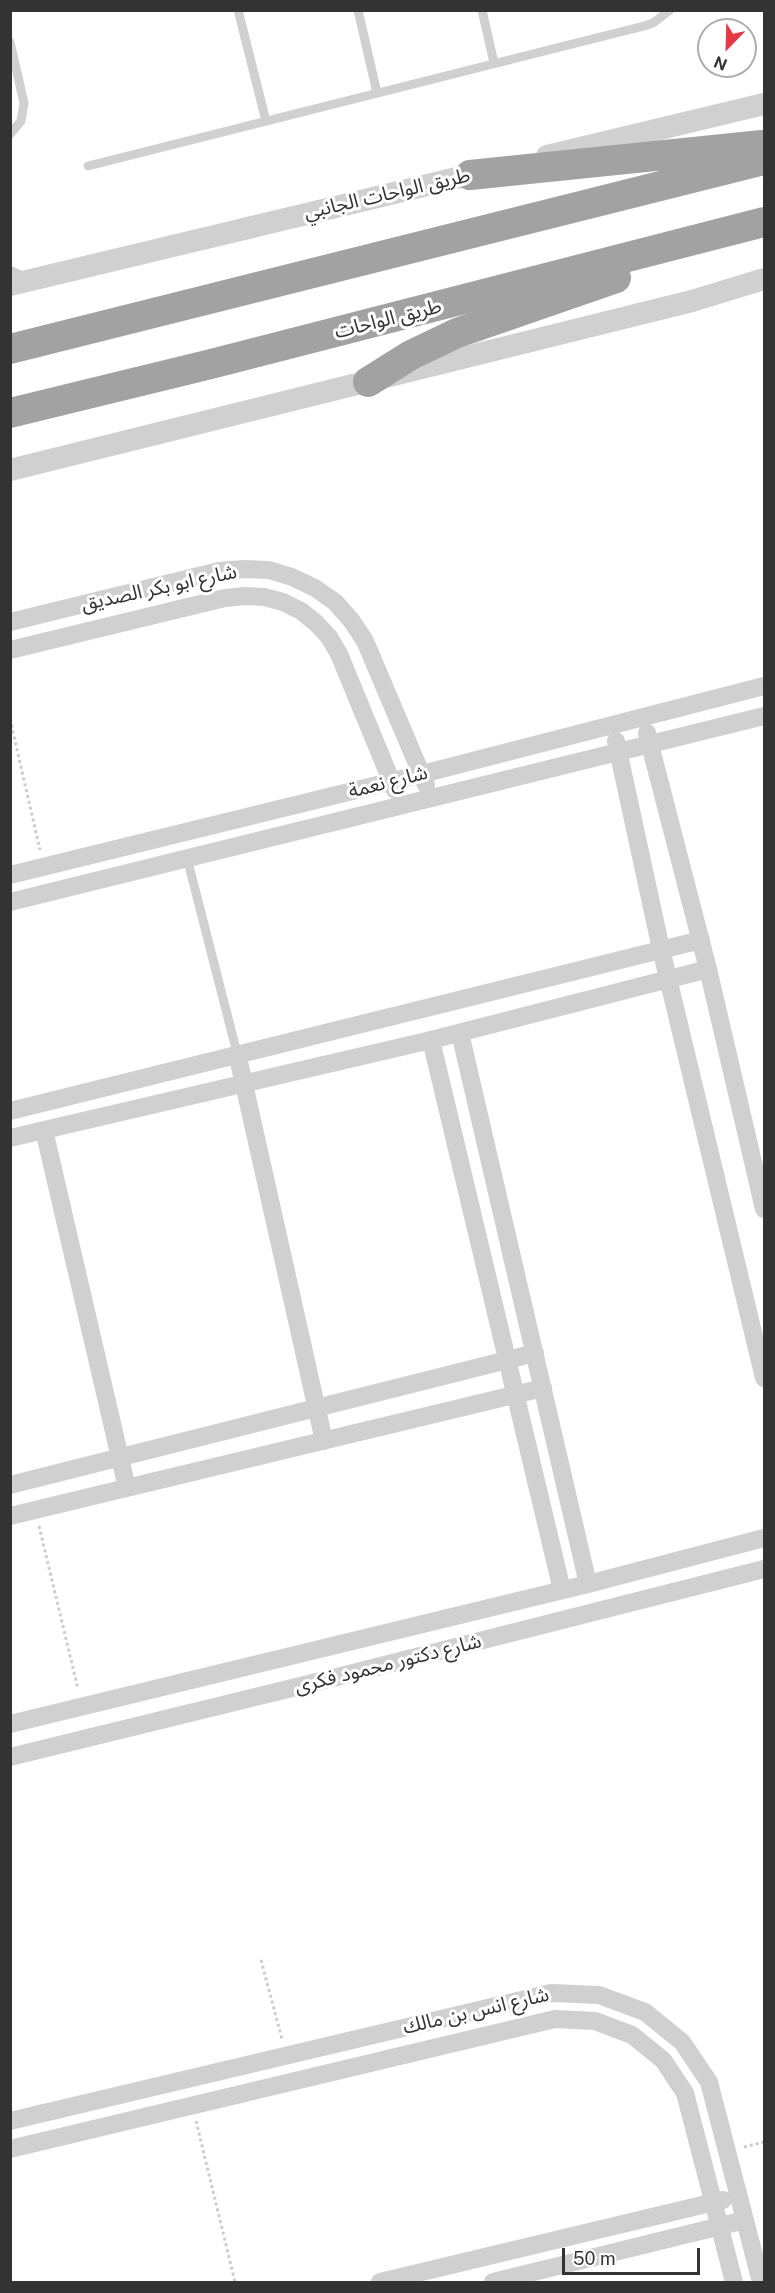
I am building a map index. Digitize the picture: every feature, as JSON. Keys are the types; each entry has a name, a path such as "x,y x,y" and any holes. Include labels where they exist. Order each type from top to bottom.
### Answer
{"highway":[{"path":"470,175 765,144"},
{"path":"10,349 765,159"},
{"name":"طريق الواحات","path":"10,413 223,361 765,222"},
{"path":"368,382 396,363 433,343 614,278 647,264 683,244"}],"street":[{"name":"طريق الواحات الجانبي","path":"17,278 470,175 765,104"},
{"path":"10,470 692,302 765,279"},
{"name":"شارع ابو بكر الصديق","path":"10,622 219,571 244,568 268,570 292,577 315,588 335,602 365,641 431,797"},
{"name":"شارع ابو بكر الصديق","path":"10,650 225,598 254,596 283,602 308,617 329,637 339,654 401,805"},
{"name":"شارع نعمة","path":"10,875 422,774 765,686"},
{"name":"شارع نعمة","path":"10,902 765,716"},
{"path":"644,717 701,940 765,1209"},
{"path":"613,725 661,950 765,1378"},
{"path":"10,1111 701,940"},
{"path":"10,1138 460,1033 708,969"},
{"path":"460,1033 588,1584"},
{"path":"431,1040 562,1590"},
{"path":"237,1053 324,1440"},
{"path":"44,1130 127,1488"},
{"path":"10,1485 535,1353"},
{"path":"10,1516 543,1388"},
{"name":"شارع دكتور محمود فكرى","path":"10,1724 588,1584 765,1538"},
{"name":"شارع دكتور محمود فكرى","path":"10,1757 765,1569"},
{"path":"327,1647 337,1677"},
{"name":"شارع انس بن مالك","path":"10,2121 551,1992 599,1995 645,2012 682,2042 709,2082 761,2283"},
{"name":"شارع انس بن مالك","path":"10,2149 555,2019 595,2021 632,2035 663,2060 685,2093 734,2283"},
{"path":"286,2055 293,2081"},
{"path":"380,2283 739,2196"},
{"path":"493,2283 745,2220"}],"lane":[{"path":"238,10 266,121"},
{"path":"358,10 377,93"},
{"path":"482,10 494,63"},
{"path":"88,166 644,26 662,18 670,10"},
{"path":"10,42 24,103 21,121 10,134"},
{"path":"187,858 237,1053"}],"path":[{"path":"10,719 44,867"},
{"path":"35,1510 82,1706"},
{"path":"261,1960 286,2055"},
{"path":"192,2105 236,2283"}]}
